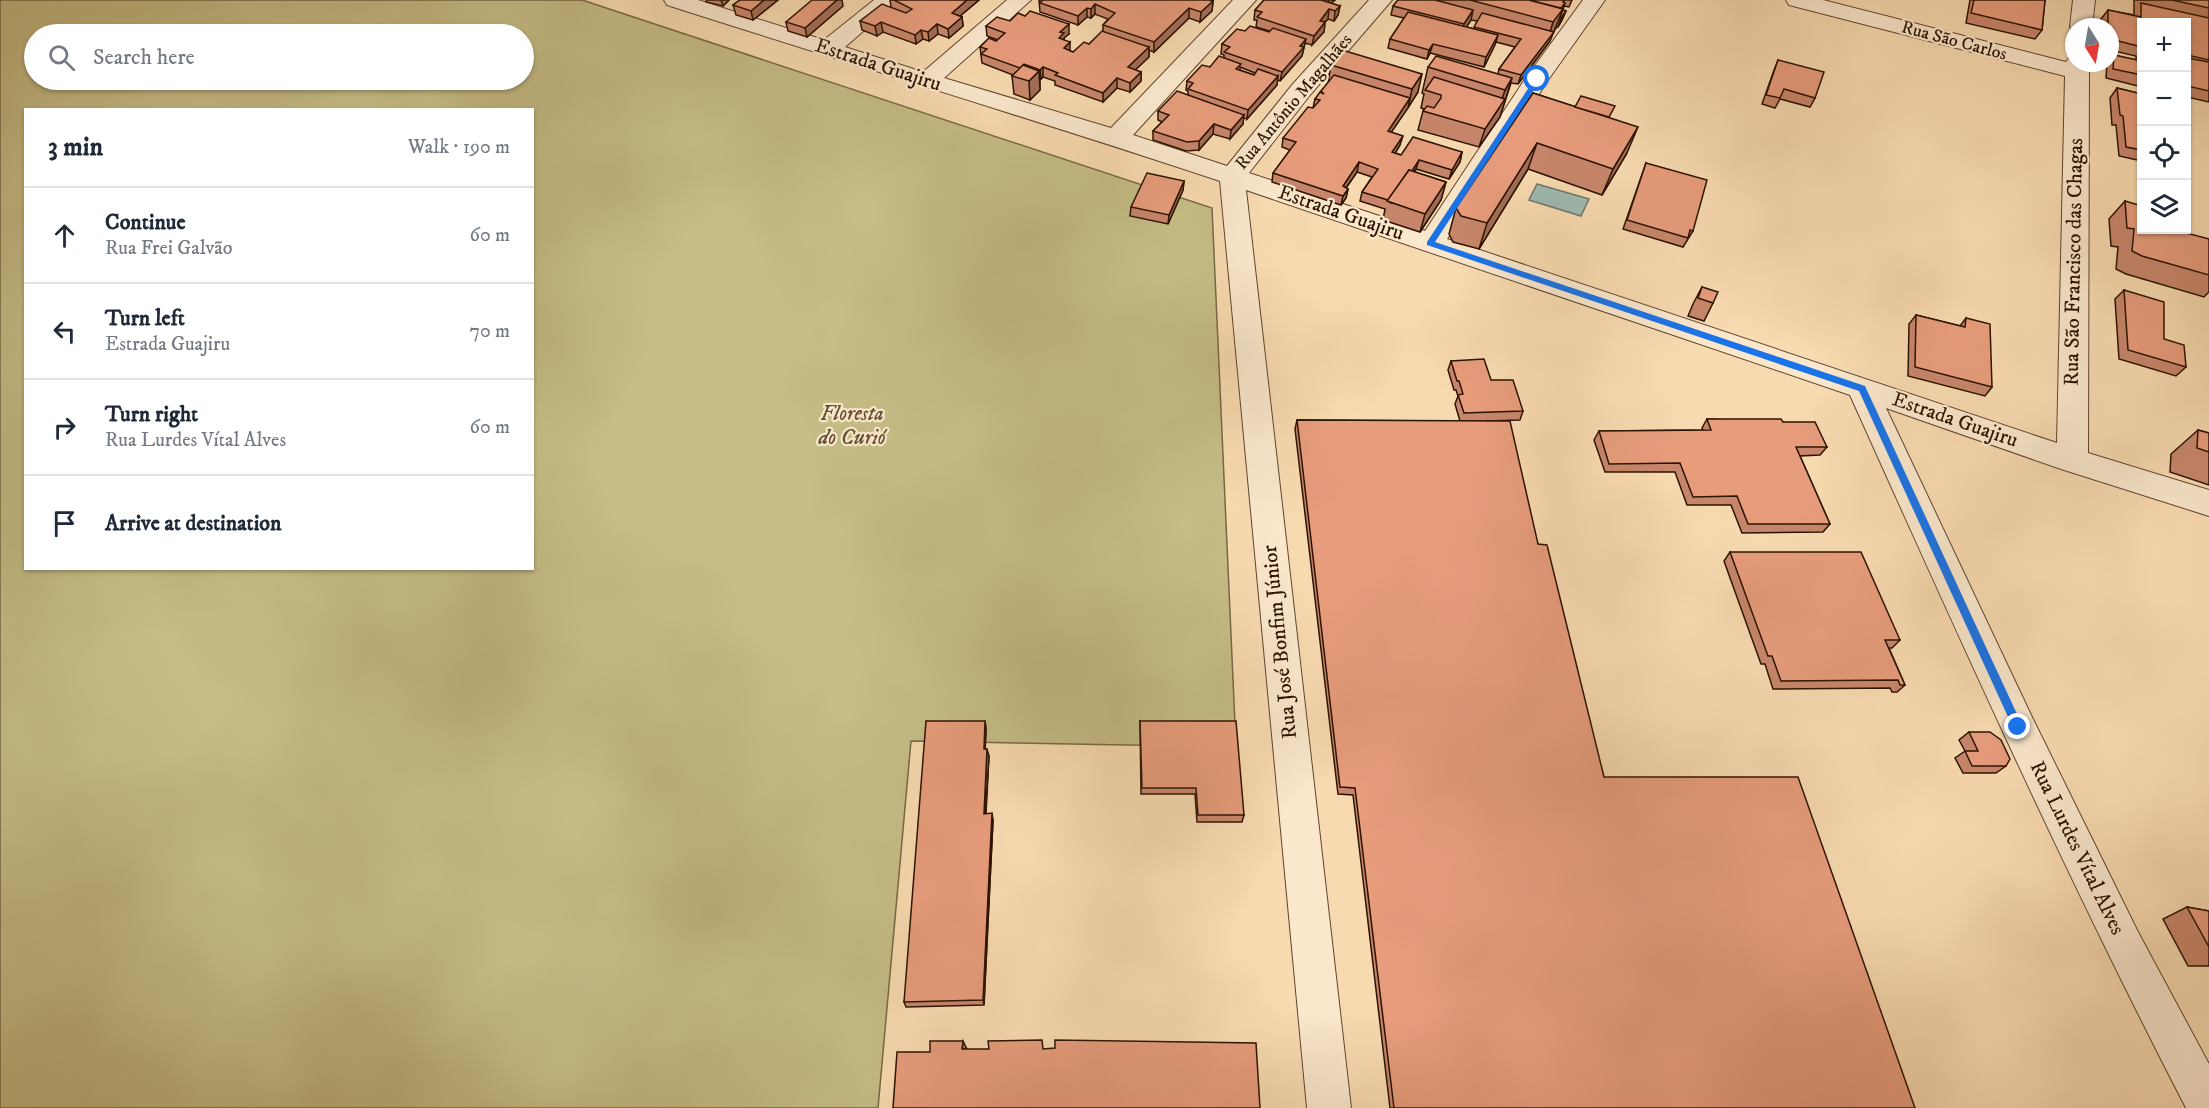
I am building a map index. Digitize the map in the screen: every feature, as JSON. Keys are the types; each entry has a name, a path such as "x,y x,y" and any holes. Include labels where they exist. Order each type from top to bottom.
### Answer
{"street":[{"name":"Estrada Guajiru","path":"675,0 927,81 1116,138 2073,460 2209,502"},
{"path":"927,81 1020,0"},
{"path":"1116,138 1245,0"},
{"name":"Rua Antônio Magalhães","path":"1232,177 1301,90 1381,0"},
{"path":"1430,244 1537,79 1594,0"},
{"name":"Rua São Carlos","path":"1797,0 2065,65"},
{"path":"2082,18 2084,0"},
{"path":"828,49 880,1"},
{"name":"Rua São Francisco das Chagas","path":"2073,460 2077,72"},
{"name":"Rua José Bonfim Júnior","path":"1232,177 1329,1108"},
{"name":"Rua Lurdes Vítal Alves","path":"1862,388 2018,727 2124,946 2209,1108"}],"green space":[{"name":"Floresta do Curió","path":"0,0 582,0 1212,208 1236,747 911,741 878,1108 0,1108"}],"water":[{"path":"1537,184 1589,199 1581,216 1529,200"}],"building":[{"path":"740,0 764,0 751,11 733,5"},
{"path":"812,0 837,0 805,28 786,22"},
{"path":"894,0 967,0 952,13 962,17 948,29 937,24 928,32 921,30 915,35 881,22 875,26 860,21 882,4 906,13 912,9"},
{"path":"1043,0 1213,1 1201,12 1189,8 1154,42 1103,25 1115,13 1095,4 1078,16 1040,3"},
{"path":"1264,0 1321,0 1340,6 1335,11 1329,9 1320,21 1325,22 1314,36 1257,17 1262,12 1255,10"},
{"path":"1398,0 1435,0 1473,10 1464,24 1393,6"},
{"path":"1470,0 1529,0 1563,9 1553,22"},
{"path":"1529,0 1564,0 1565,3 1561,8"},
{"path":"1974,0 2045,0 2042,30 1971,13"},
{"path":"2172,0 2209,0 2209,8"},
{"path":"2141,3 2209,18 2209,60 2191,56 2191,18 2137,18 2137,46 2119,41 2119,18 2108,18 2108,10 2141,17"},
{"path":"1030,11 1069,24 1060,32 1064,33 1059,38 1070,42 1064,48 1073,52 1084,42 1089,44 1102,31 1149,47 1128,67 1141,72 1130,83 1117,78 1103,93 1055,75 1058,73 1043,67 1040,70 1024,64 1020,68 981,54 987,49 980,47 989,38 996,41 1005,33 986,26 997,17 1010,21 1018,13 1025,16"},
{"path":"1408,12 1498,35 1486,57 1433,44 1429,50 1390,39"},
{"path":"1482,13 1554,32 1521,75 1499,69 1521,39 1474,27"},
{"path":"1250,26 1269,32 1273,28 1306,39 1300,46 1304,47 1282,72 1224,52 1230,47 1222,44 1237,29 1245,31"},
{"path":"1342,50 1422,74 1412,89 1331,65"},
{"path":"1219,56 1241,64 1236,69 1254,75 1258,69 1278,76 1248,110 1188,89 1193,83 1187,81 1202,65 1210,67"},
{"path":"1436,56 1512,78 1505,90 1428,67"},
{"path":"2119,56 2137,60 2137,74 2119,70"},
{"path":"2191,59 2209,62 2209,91 2191,87"},
{"path":"1778,60 1824,72 1815,98 1784,89 1780,98 1766,95"},
{"path":"1023,65 1039,71 1029,81 1012,76"},
{"path":"1334,75 1410,98 1388,131 1403,136 1392,152 1401,155 1413,137 1462,152 1452,170 1419,160 1388,200 1362,192 1378,169 1359,162 1343,186 1348,189 1343,196 1273,173 1296,142 1283,138 1308,107 1313,108 1320,100 1315,99 1320,92 1324,94 1321,91"},
{"path":"1434,77 1505,99 1485,129 1423,111 1427,106 1434,108 1441,98 1441,95 1425,90"},
{"path":"2117,88 2137,93 2137,149 2126,147 2123,116 2120,115"},
{"path":"1177,91 1244,115 1231,130 1214,124 1199,141 1187,142 1153,131 1169,115 1158,111"},
{"path":"1533,93 1638,127 1613,169 1537,143 1487,223 1461,216 1456,208"},
{"path":"1581,96 1615,106 1609,117 1575,107"},
{"path":"1646,163 1707,180 1693,231 1690,230 1688,238 1627,220"},
{"path":"1409,170 1446,182 1425,214 1387,201"},
{"path":"1147,173 1184,181 1169,215 1131,207"},
{"path":"2125,201 2137,205 2137,234 2190,234 2209,239 2209,275 2132,251 2134,229 2127,228"},
{"path":"1702,287 1718,292 1713,303 1698,298"},
{"path":"2124,290 2164,302 2164,339 2184,345 2186,367 2128,350"},
{"path":"1916,315 1965,327 1966,318 1990,324 1992,387 1915,367"},
{"path":"1484,359 1491,380 1513,380 1523,411 1464,413 1458,395 1463,394 1451,361"},
{"path":"1707,419 1781,419 1783,422 1815,422 1827,447 1796,447 1830,524 1748,524 1737,496 1693,497 1680,463 1609,464 1599,431 1711,430"},
{"path":"1297,420 1510,421 1538,544 1547,545 1604,777 1798,777 1915,1108 1394,1108 1355,788 1340,787"},
{"path":"2198,430 2209,433 2209,452 2197,448"},
{"path":"1730,552 1861,552 1900,640 1885,640 1905,685 1900,685 1898,680 1781,681 1772,656 1768,656"},
{"path":"926,721 985,721 984,749 987,749 984,814 992,813 983,1000 904,1002"},
{"path":"1140,721 1236,721 1244,815 1198,815 1196,788 1142,788"},
{"path":"1969,732 1990,732 2001,740 2010,759 2006,766 1972,766 1965,751 1978,751"},
{"path":"2187,907 2209,911 2209,947"},
{"path":"1042,1040 1043,1049 1055,1048 1055,1040 1256,1043 1260,1108 893,1108 897,1052 930,1052 930,1041 963,1041 962,1049 989,1049 988,1041"}],"route":[{"path":"1537,79 1430,244 1862,388 2018,727"}]}
